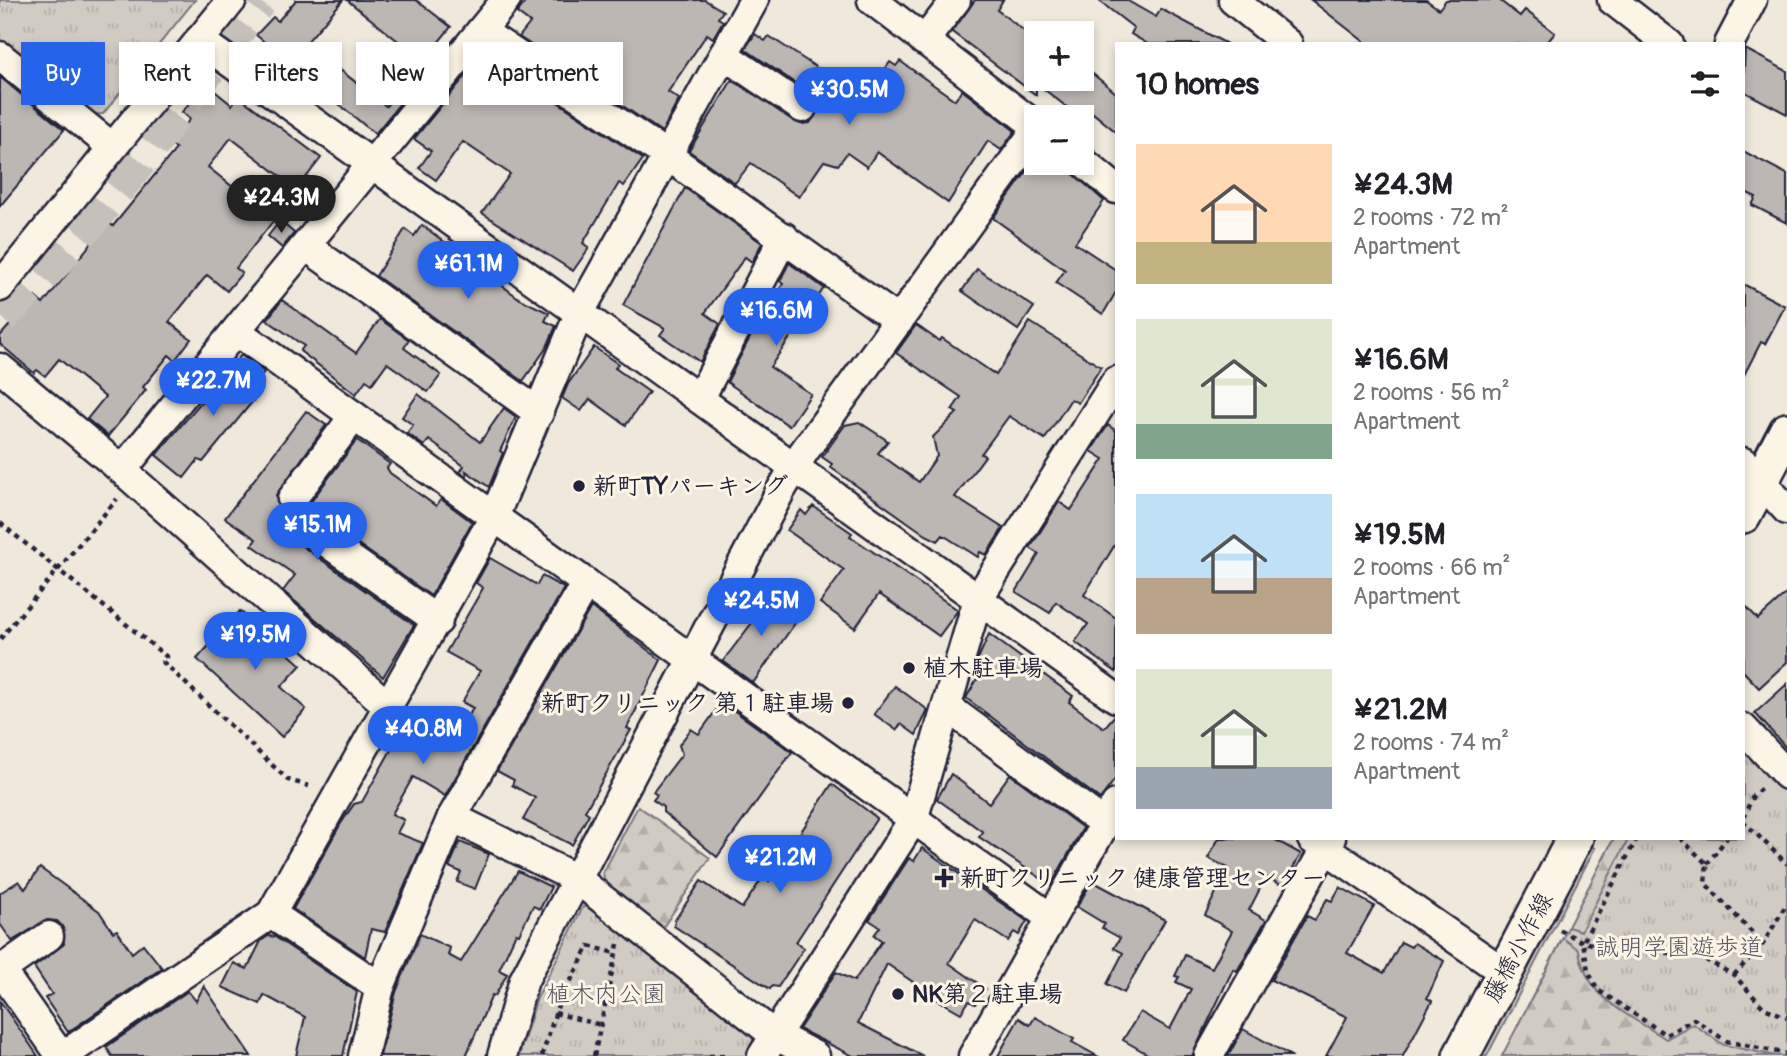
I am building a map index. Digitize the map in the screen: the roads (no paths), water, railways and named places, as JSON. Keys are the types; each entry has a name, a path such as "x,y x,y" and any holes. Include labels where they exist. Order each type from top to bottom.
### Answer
{"main road":[{"path":"1745,505 1752,472 1787,432"},
{"name":"藤橋小作線","path":"1461,1056 1574,840"}],"street":[{"path":"0,287 232,0"},
{"path":"127,475 236,331 506,0"},
{"path":"49,936 0,969 62,1056 271,914 438,621 494,517 580,312 754,0"},
{"path":"872,0 1024,119"},
{"path":"924,41 956,0"},
{"path":"1233,0 1286,42"},
{"path":"1612,0 1666,42"},
{"path":"1730,42 1752,0"},
{"path":"481,31 668,156 899,321"},
{"path":"199,40 1115,697"},
{"path":"724,55 802,108"},
{"path":"0,56 112,147"},
{"path":"502,1056 524,980 795,467 1024,145"},
{"path":"1094,171 1115,188"},
{"path":"700,398 784,237"},
{"path":"306,246 538,413"},
{"path":"236,331 1051,918"},
{"path":"0,368 127,475 388,705"},
{"path":"768,1045 913,820 978,599 1115,383"},
{"path":"354,416 292,499 298,522 438,621"},
{"path":"1752,472 1787,510"},
{"path":"363,1056 380,988 452,817 586,583"},
{"path":"947,707 1111,814 973,1056"},
{"path":"1745,730 1784,772"},
{"path":"452,817 578,879 626,916 768,1045 815,1056"},
{"path":"1209,1056 1322,842 1505,973"},
{"path":"271,914 380,988"}],"tunnel":[{"path":"0,315 71,242 104,203 258,0"}],"place":[{"name":"新町TYパーキング","path":"579,486"},
{"name":"植木駐車場","path":"909,668"},
{"name":"新町クリニック 第１駐車場","path":"848,703"},
{"name":"新町クリニック 健康管理センター","path":"944,878"},
{"name":"NK第２駐車場","path":"898,994"}],"park label":[{"name":"誠明学園遊歩道","path":"1679,947"},
{"name":"植木内公園","path":"606,994"}]}
